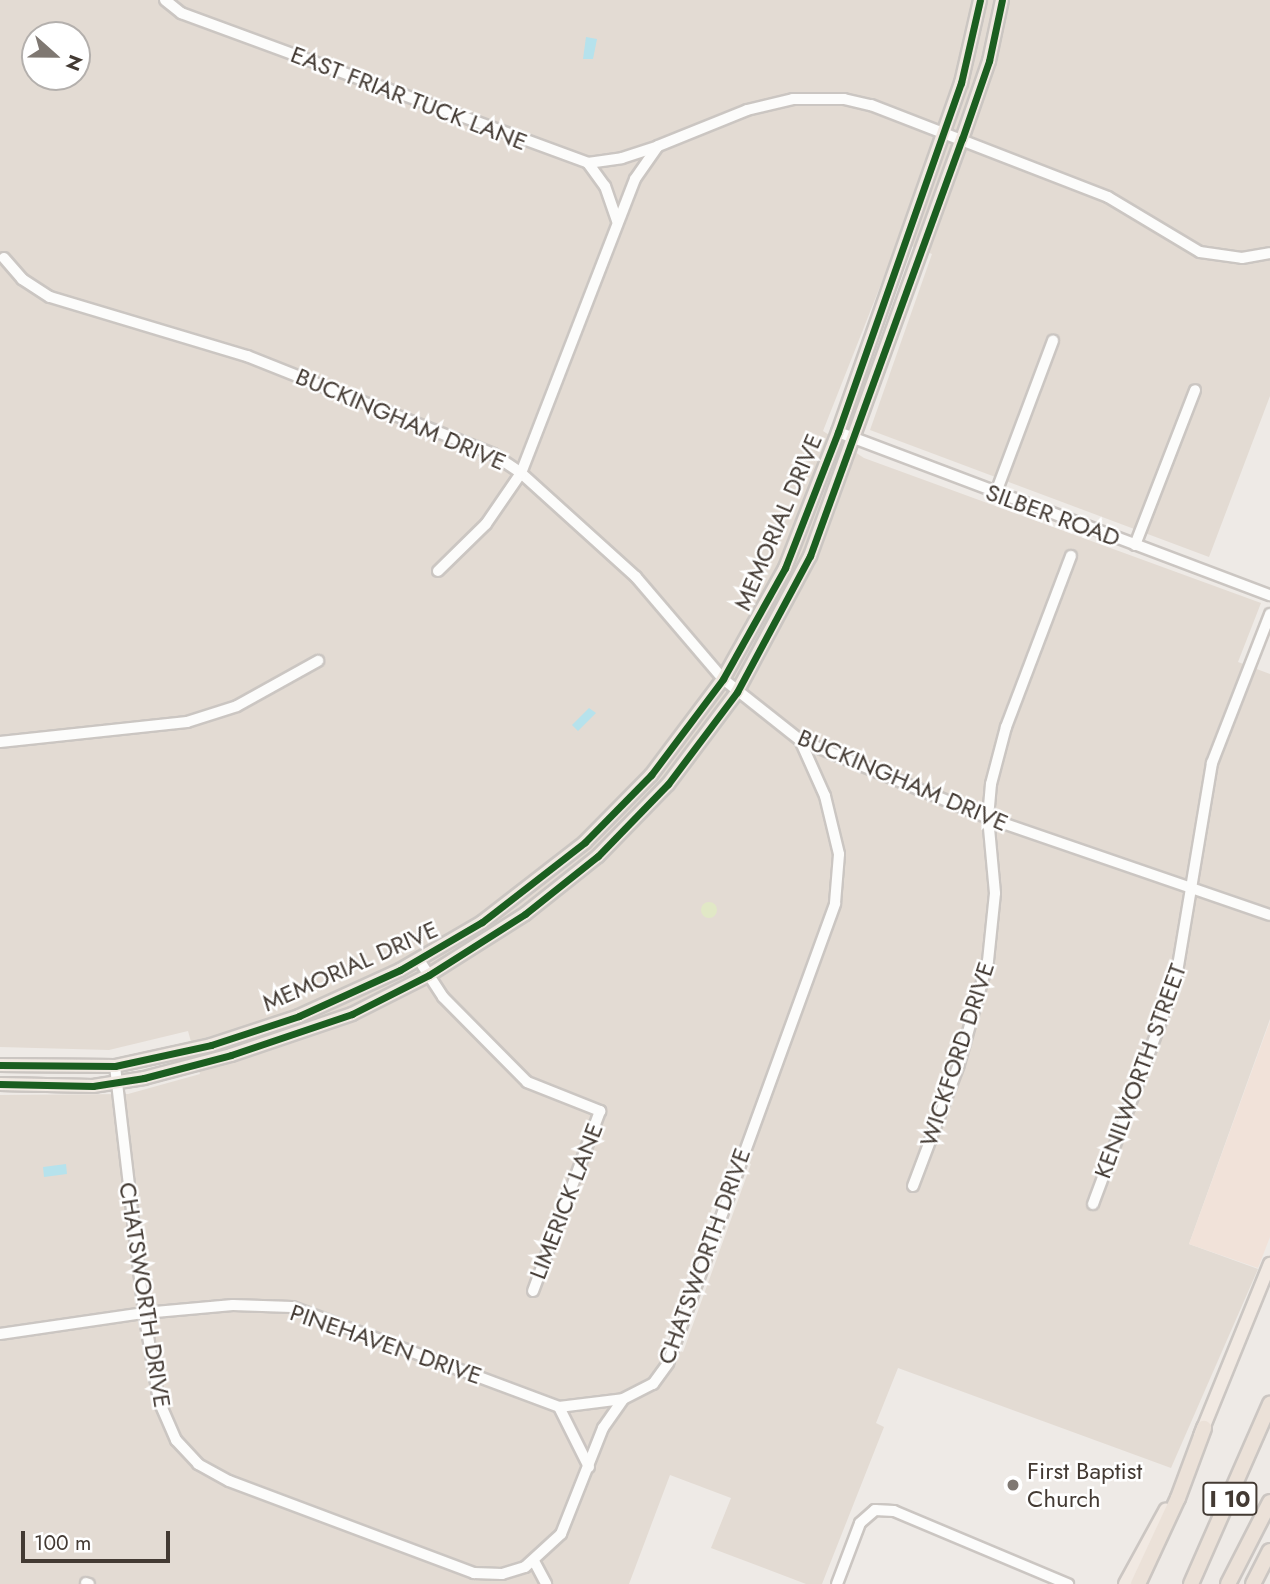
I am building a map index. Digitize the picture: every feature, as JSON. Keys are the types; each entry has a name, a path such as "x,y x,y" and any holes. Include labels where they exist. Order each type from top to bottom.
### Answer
{"highway":[{"name":"I 10","path":"1191,1584 1270,1404"},
{"path":"1138,1584 1178,1498 1204,1428"},
{"path":"1228,1584 1270,1502"},
{"path":"1239,1584 1270,1524"},
{"path":"1253,1584 1270,1552"}],"main road":[{"name":"MEMORIAL DRIVE","path":"0,1065 116,1066 211,1045 299,1016 419,960 482,922 585,842 652,775 723,679 785,568 838,432 944,132 970,52 980,0"},
{"name":"MEMORIAL DRIVE","path":"0,1084 56,1087 115,1083 231,1055 352,1014 429,975 525,914 598,856 668,784 737,692 793,595 855,438 962,139 989,61 1002,0"},
{"path":"901,250 920,257"},
{"path":"585,842 598,856"},
{"path":"1125,1584 1204,1428 1270,1264"}],"street":[{"name":"EAST FRIAR TUCK LANE","path":"165,0 181,13 588,163 622,158 747,110 793,99 845,99 944,132 1108,197 1200,253 1242,258 1270,253"},
{"path":"438,571 486,524 521,473 617,221 635,179 658,146"},
{"path":"588,163 605,186 617,221"},
{"name":"BUCKINGHAM DRIVE","path":"4,258 22,279 50,297 331,386 493,453 521,473 636,577 723,679 800,740 988,818 1270,915"},
{"path":"995,495 1053,341"},
{"path":"1135,545 1195,390"},
{"name":"SILBER ROAD","path":"838,432 995,495 1270,595"},
{"name":"WICKFORD DRIVE","path":"913,1186 959,1064 989,961 995,893 988,818 991,784 1006,727 1071,556"},
{"name":"KENILWORTH STREET","path":"1093,1204 1175,984 1185,939 1189,886 1212,763 1270,614"},
{"path":"0,742 187,722 237,706 318,661"},
{"name":"CHATSWORTH DRIVE","path":"116,1066 115,1083 144,1313 167,1426 198,1464 229,1481 474,1573 502,1574 534,1560 561,1534 603,1428 622,1399 653,1384 668,1363 835,903 839,855 825,796 800,740"},
{"path":"419,960 429,975"},
{"name":"LIMERICK LANE","path":"429,975 443,997 527,1082 600,1111 533,1291"},
{"name":"PINEHAVEN DRIVE","path":"0,1335 144,1313 233,1305 292,1307 559,1407 622,1399"},
{"path":"559,1407 589,1467"},
{"path":"837,1584 860,1523 875,1510 894,1511 1068,1584"},
{"path":"534,1560 546,1584"}],"shaded area":[{"path":"0,0 1270,0 1270,396 1209,557 870,430 932,254 898,241 823,431 864,458 1261,603 1238,662 1270,674 1270,1019 1189,1244 1258,1269 1171,1468 898,1368 876,1423 884,1427 822,1584 806,1584 711,1548 731,1498 670,1475 629,1584 0,1584 0,1095 128,1094 200,1074 188,1031 109,1050 0,1047","holes":["731,1156 751,1164 683,1352 663,1344"]},
{"path":"1270,1021 1270,1237 1258,1268 1189,1244"}],"green space":[{"path":"709,902 717,910 709,918 701,910"}],"water":[{"path":"586,37 597,39 593,59 583,59"},
{"path":"589,708 596,713 578,731 572,725"},
{"path":"66,1164 67,1174 44,1177 43,1167"}],"cycle path":[{"path":"0,1065 115,1066 211,1045 299,1016 400,970 482,922 585,842 651,775 723,679 785,568 838,432 961,83 980,0"},
{"path":"0,1084 93,1086 144,1078 231,1055 352,1014 429,975 525,914 598,856 668,784 737,692 810,556 989,61 1002,0"}],"place":[{"name":"First Baptist Church","path":"1013,1485"}]}
